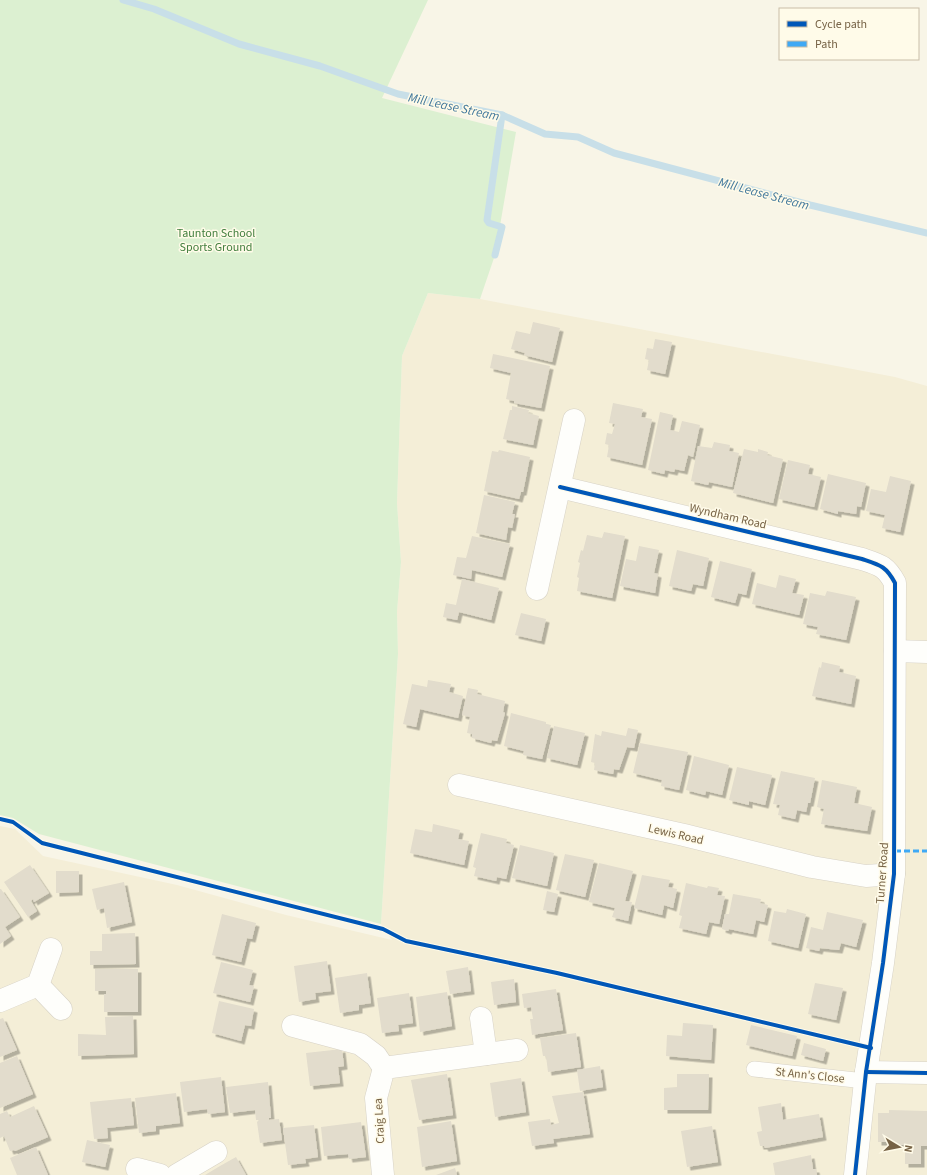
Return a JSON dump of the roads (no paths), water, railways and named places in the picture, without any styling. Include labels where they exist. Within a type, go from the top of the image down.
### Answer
[{"type":"street","points":[[537,589],[574,420]]},
{"type":"street","name":"Wyndham Road","points":[[560,487],[825,549],[876,564],[889,571]]},
{"type":"street","name":"Turner Road","points":[[855,1175],[866,1076],[883,963],[894,874],[895,583],[889,571]]},
{"type":"street","points":[[895,651],[927,652]]},
{"type":"street","name":"Lewis Road","points":[[459,785],[684,835],[812,867],[866,876],[894,874]]},
{"type":"street","points":[[0,1001],[38,985],[51,949]]},
{"type":"street","points":[[38,985],[61,1009]]},
{"type":"street","points":[[481,1018],[486,1054]]},
{"type":"street","points":[[293,1026],[360,1044],[376,1056],[384,1068],[516,1050]]},
{"type":"street","name":"Craig Lea","points":[[383,1175],[376,1098],[384,1068]]},
{"type":"street","points":[[866,1076],[927,1073]]},
{"type":"street","points":[[177,1175],[216,1152]]},
{"type":"street","points":[[137,1169],[160,1175]]},
{"type":"lane","name":"St Ann's Close","points":[[754,1069],[866,1076]]},
{"type":"waterway","name":"Mill Lease Stream","points":[[123,0],[154,9],[239,44],[320,66],[398,94],[502,115],[545,134],[578,137],[614,153],[810,205],[927,233]]},
{"type":"waterway","points":[[495,255],[502,227],[489,223],[487,220],[502,115]]},
{"type":"park label","name":"Taunton School Sports Ground","points":[[216,240]]}]
